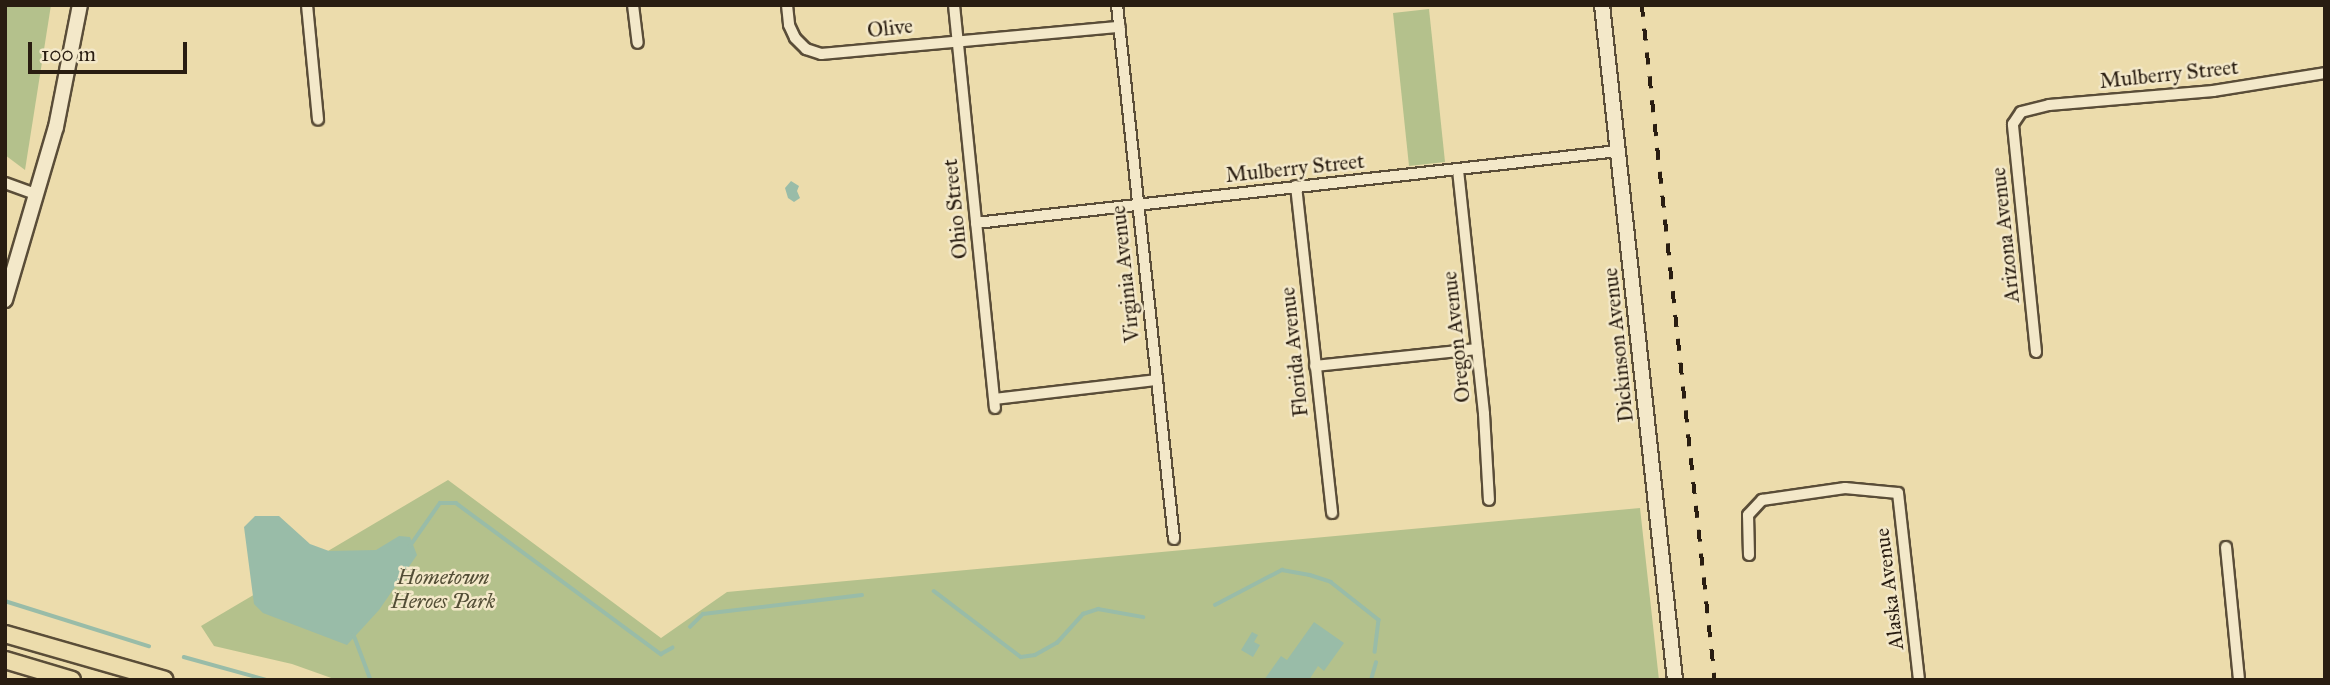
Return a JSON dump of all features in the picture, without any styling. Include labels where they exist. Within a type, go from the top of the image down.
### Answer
[{"type":"main road","points":[[5,624],[45,645]]},
{"type":"main road","points":[[5,634],[164,680]]},
{"type":"main road","points":[[5,660],[72,680]]},
{"type":"street","points":[[5,300],[59,114],[80,5]]},
{"type":"street","points":[[307,5],[318,119]]},
{"type":"street","points":[[633,5],[638,43]]},
{"type":"street","name":"Olive","points":[[787,5],[789,25],[794,38],[814,52],[832,54],[957,40],[1120,27]]},
{"type":"street","name":"Ohio Street","points":[[954,5],[995,404],[1157,380]]},
{"type":"street","name":"Virginia Avenue","points":[[1118,5],[1174,539]]},
{"type":"street","name":"Dickinson Avenue","points":[[1602,5],[1675,680]]},
{"type":"street","name":"Mulberry Street","points":[[2019,115],[2021,112],[2049,105],[2213,91],[2325,73]]},
{"type":"street","name":"Arizona Avenue","points":[[2019,115],[2013,124],[2036,352]]},
{"type":"street","name":"Mulberry Street","points":[[976,223],[1618,151]]},
{"type":"street","name":"Oregon Avenue","points":[[1458,170],[1489,500]]},
{"type":"street","points":[[5,183],[36,194]]},
{"type":"street","name":"Florida Avenue","points":[[1296,186],[1332,513]]},
{"type":"street","points":[[1315,366],[1476,349]]},
{"type":"street","name":"Alaska Avenue","points":[[1749,555],[1748,515],[1762,500],[1845,488],[1898,493],[1919,680]]},
{"type":"street","points":[[2226,547],[2239,680]]},
{"type":"green space","points":[[5,5],[51,5],[25,170],[5,155]]},
{"type":"green space","points":[[1429,9],[1445,162],[1409,166],[1393,13]]},
{"type":"green space","name":"Hometown Heroes Park","points":[[448,480],[661,638],[727,592],[1640,508],[1659,680],[337,680],[292,664],[214,646],[201,626]]},
{"type":"shaded area","points":[[791,181],[799,186],[797,191],[800,198],[794,202],[788,198],[785,188]]},
{"type":"shaded area","points":[[255,516],[279,516],[310,544],[329,551],[376,550],[399,536],[410,537],[417,555],[379,610],[347,645],[263,613],[254,604],[244,527]]},
{"type":"shaded area","points":[[1314,622],[1344,643],[1324,671],[1318,666],[1309,680],[1264,680],[1281,656],[1287,660]]},
{"type":"shaded area","points":[[1252,632],[1258,635],[1254,642],[1260,645],[1253,657],[1241,650]]},
{"type":"waterway","points":[[410,546],[440,503],[456,503],[661,654],[672,648]]},
{"type":"waterway","points":[[1215,605],[1282,570],[1310,575],[1331,582],[1379,620],[1375,652]]},
{"type":"waterway","points":[[934,591],[1021,657],[1035,655],[1057,643],[1083,614],[1098,609],[1143,617]]},
{"type":"waterway","points":[[690,627],[703,614],[862,595]]},
{"type":"waterway","points":[[5,601],[149,646]]},
{"type":"waterway","points":[[354,635],[371,680]]},
{"type":"waterway","points":[[184,657],[267,680]]},
{"type":"waterway","points":[[1371,680],[1376,663]]},
{"type":"railway","points":[[1642,5],[1715,680]]}]
